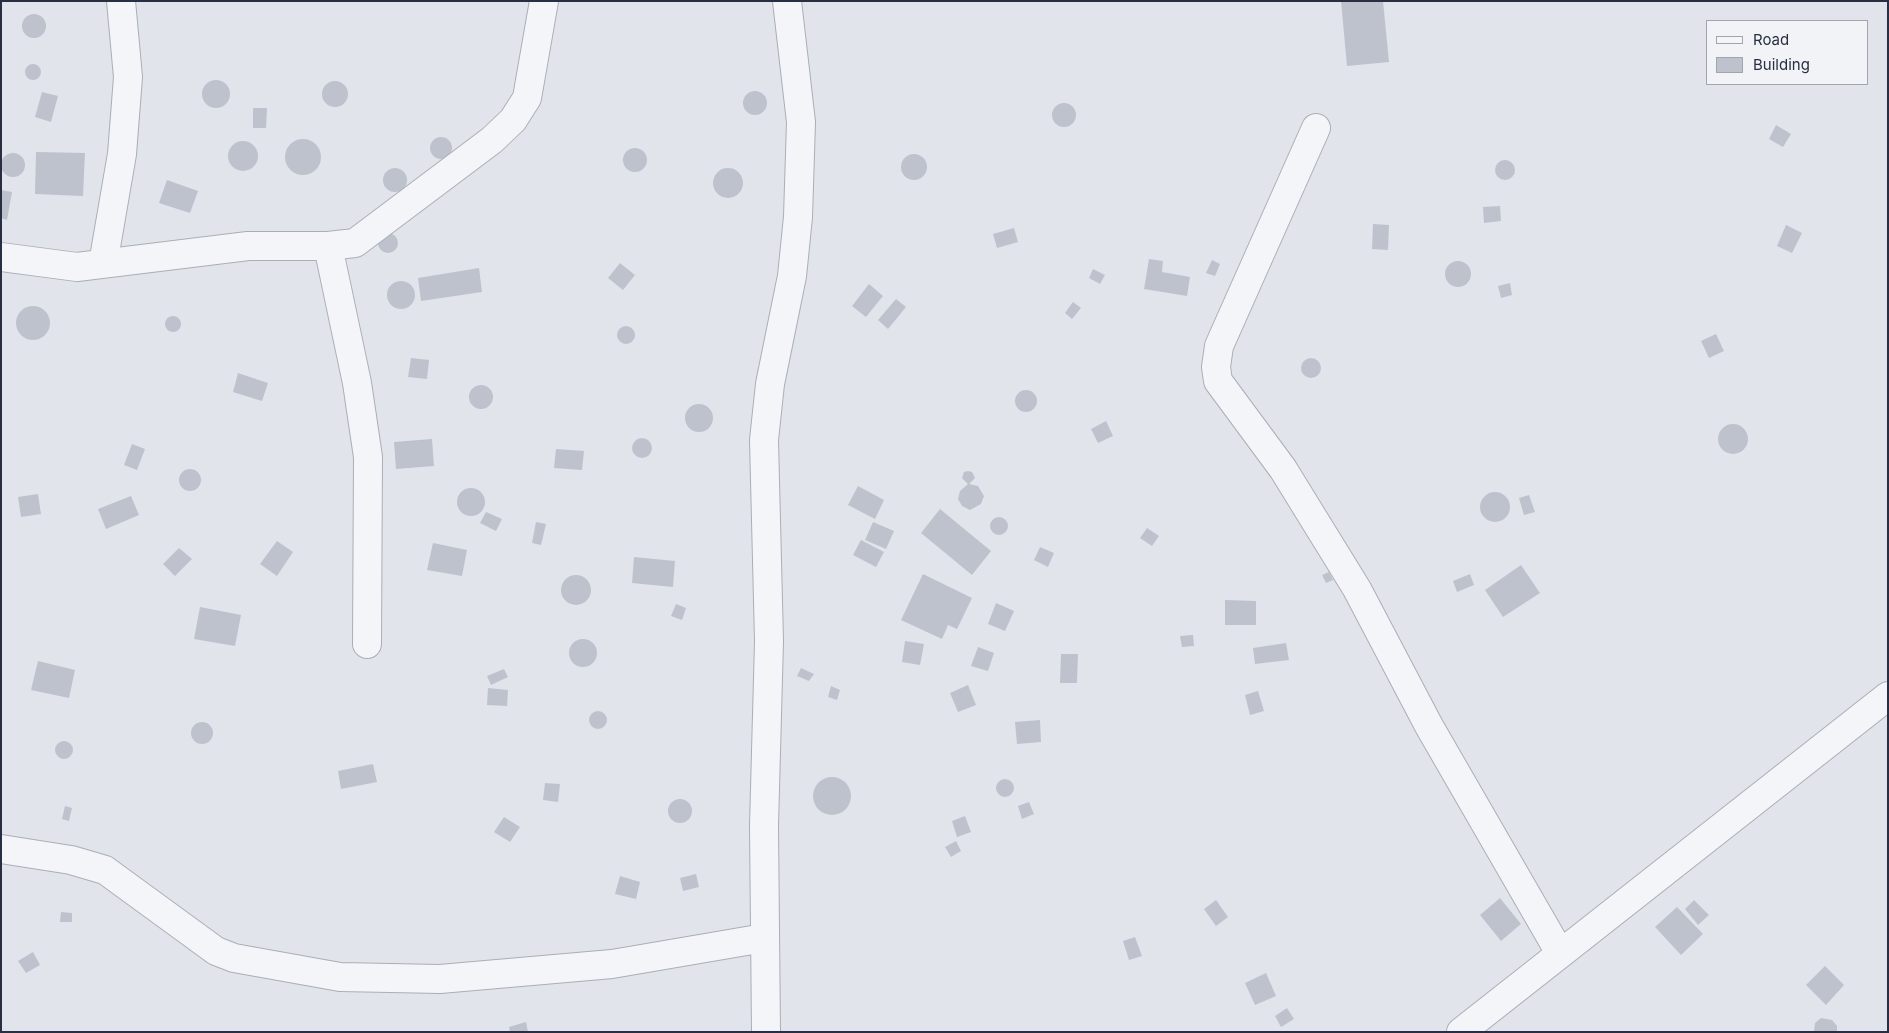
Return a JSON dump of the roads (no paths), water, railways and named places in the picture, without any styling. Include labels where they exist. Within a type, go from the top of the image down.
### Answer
[{"type":"street","points":[[103,264],[122,154],[128,77],[121,1]]},
{"type":"street","points":[[1,257],[77,267],[248,246],[328,246],[355,242],[492,140],[513,120],[527,98],[544,1]]},
{"type":"street","points":[[766,1032],[764,826],[769,641],[764,440],[770,384],[792,276],[798,217],[801,122],[787,1]]},
{"type":"street","points":[[1316,128],[1220,346],[1216,367],[1218,381],[1284,469],[1357,589],[1429,726],[1560,953]]},
{"type":"street","points":[[328,246],[358,383],[368,457],[367,644]]},
{"type":"street","points":[[1461,1032],[1888,696]]},
{"type":"street","points":[[1,849],[71,860],[105,870],[216,951],[234,958],[340,976],[440,979],[612,964],[764,938]]}]
